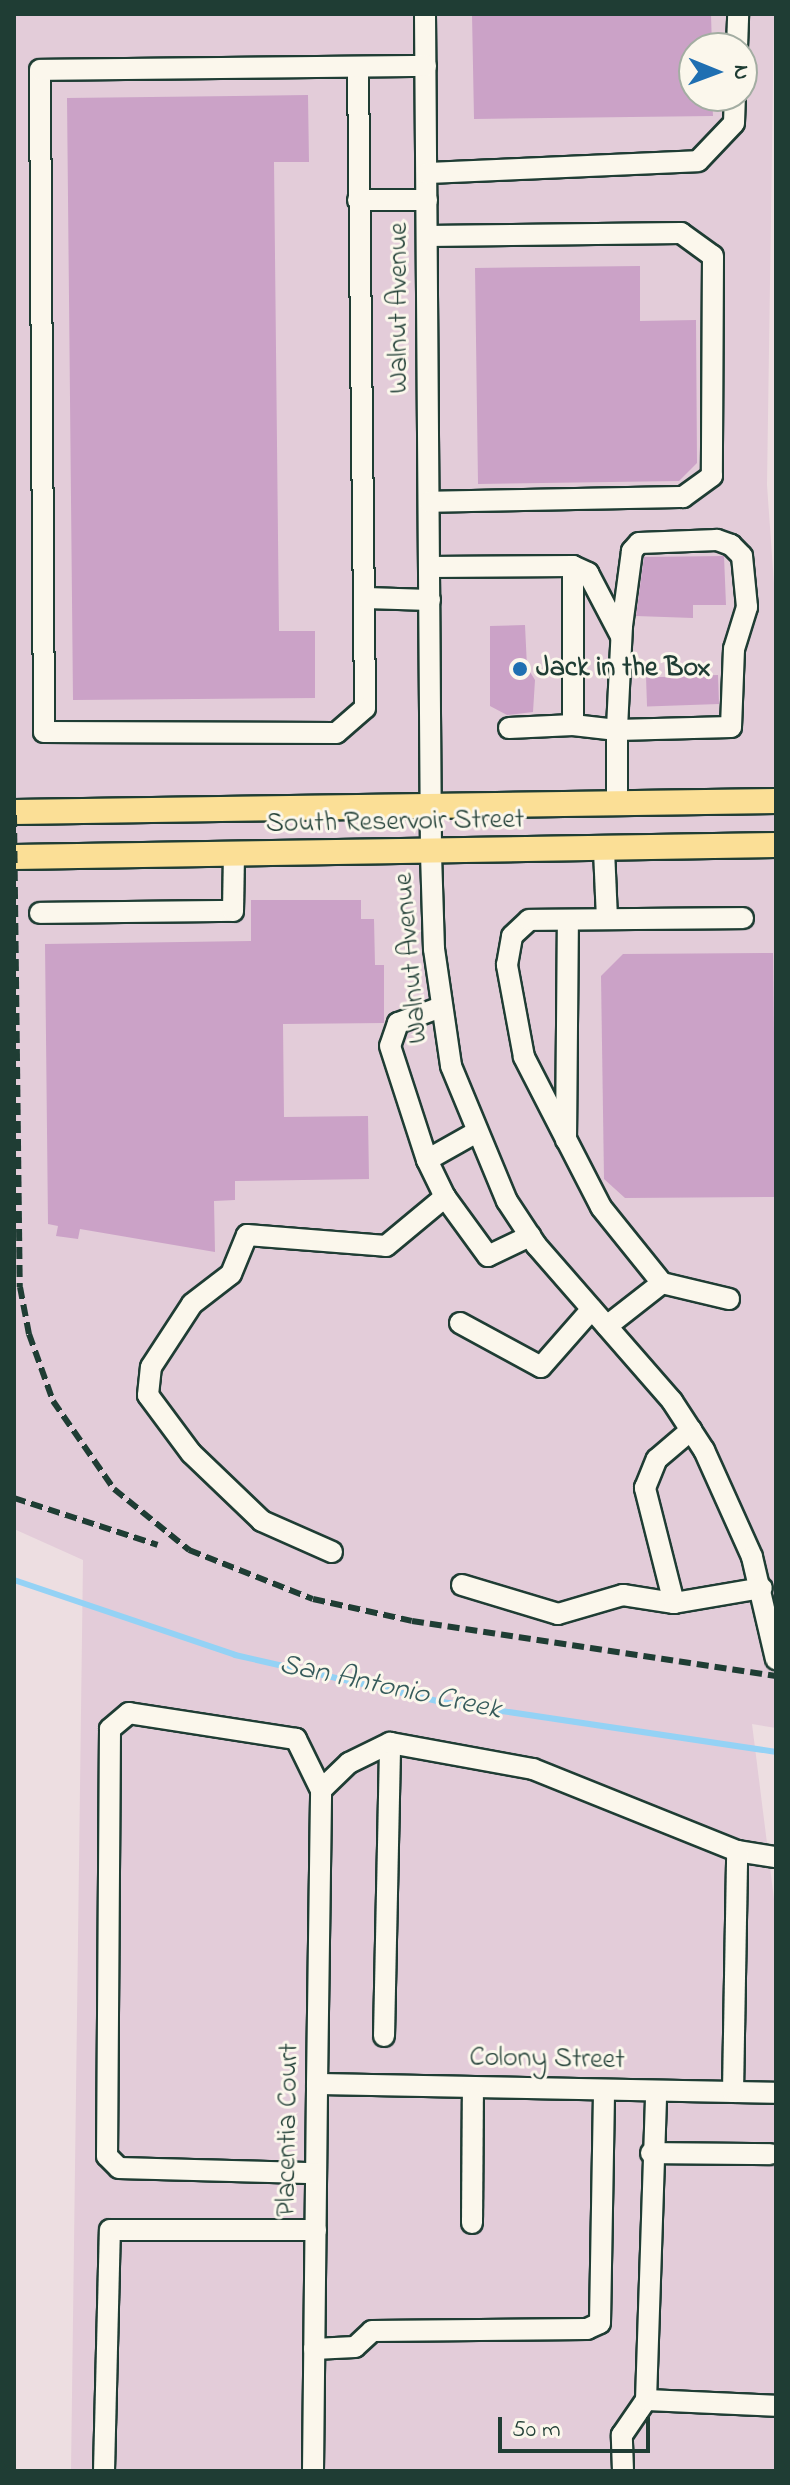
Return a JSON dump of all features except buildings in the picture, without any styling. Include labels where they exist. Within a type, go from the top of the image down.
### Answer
[{"type":"main road","name":"South Reservoir Street","points":[[14,812],[776,801]]},
{"type":"main road","name":"South Reservoir Street","points":[[14,857],[431,854],[776,845]]},
{"type":"street","name":"Walnut Avenue","points":[[425,14],[431,854],[441,1007],[451,1066],[475,1133],[530,1236],[691,1430],[732,1502],[762,1588],[776,1659]]},
{"type":"street","points":[[358,68],[365,708],[336,733],[44,732],[40,70],[426,66]]},
{"type":"street","points":[[427,173],[698,161],[734,123],[734,112]]},
{"type":"street","points":[[358,200],[427,200]]},
{"type":"street","points":[[427,236],[681,233],[713,256],[712,476],[683,497],[429,502]]},
{"type":"street","points":[[509,728],[573,725],[617,730],[731,727],[734,649],[747,607],[742,556],[717,540],[639,543],[626,569],[617,730],[617,802]]},
{"type":"street","points":[[429,567],[573,566],[588,573],[621,636]]},
{"type":"street","points":[[573,566],[573,725]]},
{"type":"street","points":[[366,598],[430,600]]},
{"type":"street","points":[[604,850],[607,919]]},
{"type":"street","points":[[40,913],[233,911],[234,856]]},
{"type":"street","points":[[729,1299],[662,1283],[601,1207],[566,1146],[524,1057],[507,965],[512,936],[529,920],[743,918]]},
{"type":"street","points":[[566,1146],[568,920]]},
{"type":"street","points":[[441,1007],[398,1023],[390,1046],[427,1160],[445,1197],[488,1256],[530,1236]]},
{"type":"street","points":[[427,1160],[475,1133]]},
{"type":"street","points":[[332,1552],[262,1521],[191,1453],[148,1395],[151,1367],[192,1304],[231,1274],[247,1235],[386,1246],[445,1197]]},
{"type":"street","points":[[607,1326],[662,1283]]},
{"type":"street","points":[[460,1323],[541,1367],[592,1309]]},
{"type":"street","points":[[674,1603],[645,1488],[657,1459],[691,1430]]},
{"type":"street","points":[[462,1585],[558,1614],[623,1595],[674,1603],[762,1588]]},
{"type":"street","points":[[316,2173],[119,2168],[107,2156],[110,1729],[129,1713],[296,1739],[321,1790],[349,1763],[390,1743],[533,1769],[737,1851],[776,1857]]},
{"type":"street","points":[[384,2036],[390,1743]]},
{"type":"street","name":"Placentia Court","points":[[313,2471],[321,1790]]},
{"type":"street","points":[[733,2092],[737,1851]]},
{"type":"street","name":"Colony Street","points":[[317,2084],[776,2093]]},
{"type":"street","points":[[472,2223],[473,2087]]},
{"type":"street","points":[[314,2349],[355,2347],[372,2331],[587,2329],[600,2323],[604,2090]]},
{"type":"street","points":[[623,2471],[622,2435],[646,2400],[651,2153],[656,2091]]},
{"type":"street","points":[[651,2153],[770,2154]]},
{"type":"street","points":[[104,2471],[110,2230],[316,2230]]},
{"type":"street","points":[[646,2400],[776,2406]]},
{"type":"shaded area","points":[[14,14],[774,14],[767,485],[776,612],[776,1728],[752,1724],[776,1915],[776,2471],[71,2471],[83,1560],[14,1529]]},
{"type":"waterway","name":"San Antonio Creek","points":[[14,1580],[235,1655],[442,1702],[776,1752]]},
{"type":"railway","points":[[14,815],[20,1287],[29,1334],[53,1401],[114,1489],[189,1550],[313,1599],[412,1621],[776,1676]]},
{"type":"railway","points":[[14,1498],[158,1545]]},
{"type":"place","name":"Jack in the Box","points":[[520,669]]}]
